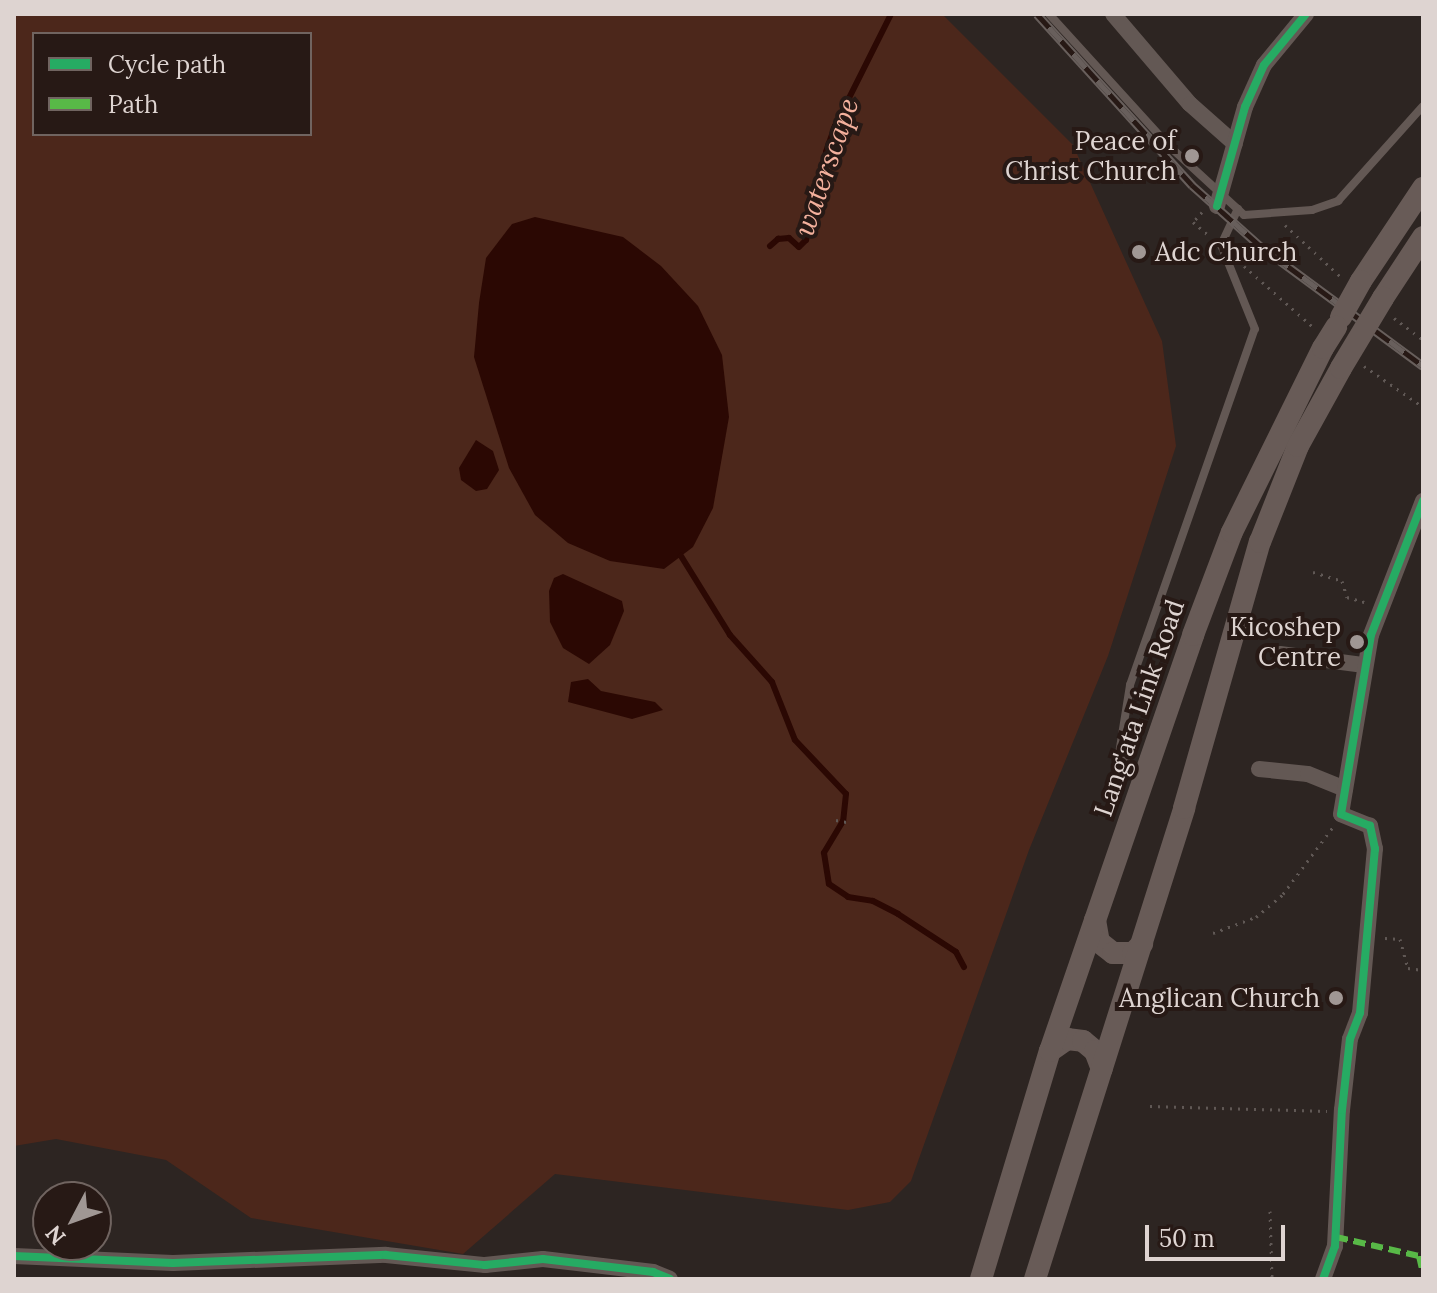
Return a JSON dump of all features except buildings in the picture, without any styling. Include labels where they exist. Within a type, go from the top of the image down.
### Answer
[{"type":"main road","name":"Lang'ata Link Road","points":[[981,1279],[1050,1051],[1232,532],[1321,340],[1341,317],[1352,280],[1423,188]]},
{"type":"main road","points":[[1035,1279],[1142,944],[1260,542],[1298,446],[1346,362],[1386,306],[1423,237]]},
{"type":"main road","points":[[1095,920],[1099,942],[1113,953],[1133,953],[1142,944]]},
{"type":"main road","points":[[1050,1051],[1067,1039],[1083,1041],[1095,1051],[1102,1069]]},
{"type":"street","points":[[1113,14],[1190,104],[1235,144]]},
{"type":"street","points":[[1219,199],[1264,65],[1306,14]]},
{"type":"street","points":[[1323,1279],[1335,1246],[1342,1110],[1369,937],[1374,836],[1370,826],[1341,814],[1364,665],[1423,501]]},
{"type":"street","points":[[1280,654],[1364,665]]},
{"type":"street","points":[[1259,769],[1308,774],[1345,789]]},
{"type":"street","points":[[14,1256],[173,1263],[386,1255],[485,1265],[543,1259],[653,1272],[670,1279]]},
{"type":"lane","points":[[1049,14],[1219,199],[1244,215],[1267,215],[1338,201],[1423,106]]},
{"type":"lane","points":[[1145,776],[1119,754],[1130,685],[1255,329],[1221,245],[1238,209]]},
{"type":"path","points":[[1219,199],[1192,219],[1321,340]]},
{"type":"path","points":[[1267,215],[1291,228],[1352,280]]},
{"type":"path","points":[[1386,306],[1423,340]]},
{"type":"path","points":[[1346,362],[1423,407]]},
{"type":"path","points":[[1313,572],[1342,581],[1349,599],[1383,606]]},
{"type":"path","points":[[1213,933],[1256,917],[1283,894],[1341,814]]},
{"type":"path","points":[[836,820],[852,823]]},
{"type":"path","points":[[1369,937],[1400,939],[1405,965],[1423,970]]},
{"type":"path","points":[[1150,1106],[1342,1110]]},
{"type":"path","points":[[1270,1211],[1272,1279]]},
{"type":"shaded area","points":[[14,14],[942,14],[1073,145],[1162,341],[1176,446],[1108,656],[1029,850],[911,1181],[890,1202],[848,1210],[555,1174],[463,1254],[251,1218],[166,1160],[56,1139],[14,1146]]},
{"type":"shaded area","points":[[535,217],[623,237],[661,266],[698,306],[722,355],[729,417],[713,508],[693,547],[664,569],[610,561],[568,543],[535,515],[509,468],[474,357],[479,303],[486,258],[512,224]]},
{"type":"shaded area","points":[[476,440],[493,451],[499,470],[487,489],[476,491],[461,480],[459,468]]},
{"type":"shaded area","points":[[563,574],[622,601],[624,611],[610,645],[589,664],[563,648],[550,622],[549,591],[554,578]]},
{"type":"shaded area","points":[[588,679],[601,691],[655,702],[663,710],[632,719],[568,702],[571,682]]},
{"type":"shaded area","points":[[14,1277],[422,1279],[14,1279]]},
{"type":"waterway","name":"waterscape","points":[[770,246],[778,239],[789,238],[799,247],[806,240],[810,215],[823,192],[826,152],[835,126],[891,14]]},
{"type":"waterway","points":[[681,556],[730,635],[772,682],[795,740],[846,794],[843,821],[824,853],[829,884],[848,897],[873,901],[898,914],[956,952],[964,967]]},
{"type":"railway","points":[[1037,14],[1192,185],[1259,245],[1423,366]]},
{"type":"marked path","points":[[1336,1237],[1419,1256],[1423,1273]]},
{"type":"cycle path","points":[[1217,206],[1245,107],[1264,65],[1306,14]]},
{"type":"cycle path","points":[[1323,1279],[1335,1246],[1342,1110],[1350,1039],[1360,1013],[1375,849],[1370,826],[1341,814],[1371,635],[1423,501]]},
{"type":"cycle path","points":[[14,1256],[173,1263],[386,1255],[485,1265],[543,1259],[653,1272],[670,1279]]},
{"type":"place","name":"Peace of Christ Church","points":[[1192,156]]},
{"type":"place","name":"Adc Church","points":[[1139,252]]},
{"type":"place","name":"Kicoshep Centre","points":[[1357,642]]},
{"type":"place","name":"Anglican Church","points":[[1336,998]]}]
